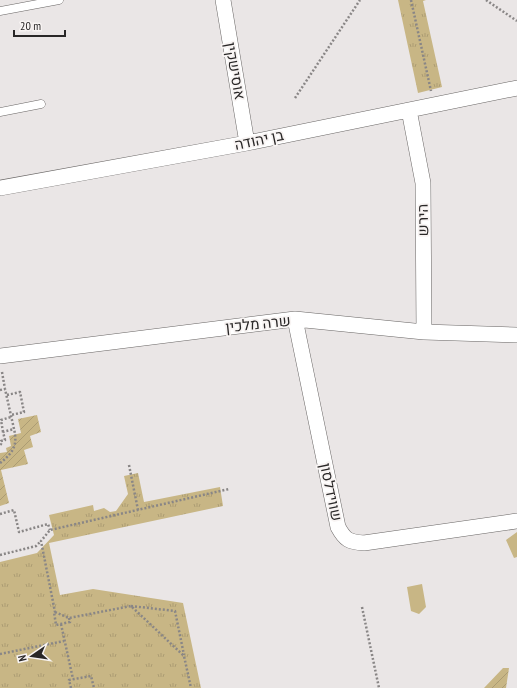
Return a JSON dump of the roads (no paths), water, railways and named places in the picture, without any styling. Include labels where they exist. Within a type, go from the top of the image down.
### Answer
[{"type":"street","name":"אוסישקין","points":[[222,0],[247,143]]},
{"type":"street","name":"בן יהודה","points":[[0,188],[247,143],[517,88]]},
{"type":"street","name":"הירש","points":[[409,110],[422,184],[424,332]]},
{"type":"street","name":"שרה מלכין","points":[[1,363],[295,320],[424,332],[517,335]]},
{"type":"street","name":"שווידלסון","points":[[295,320],[338,527],[343,536],[351,542],[364,543],[517,521]]},
{"type":"lane","points":[[0,11],[59,0]]},
{"type":"lane","points":[[0,112],[40,104]]}]
